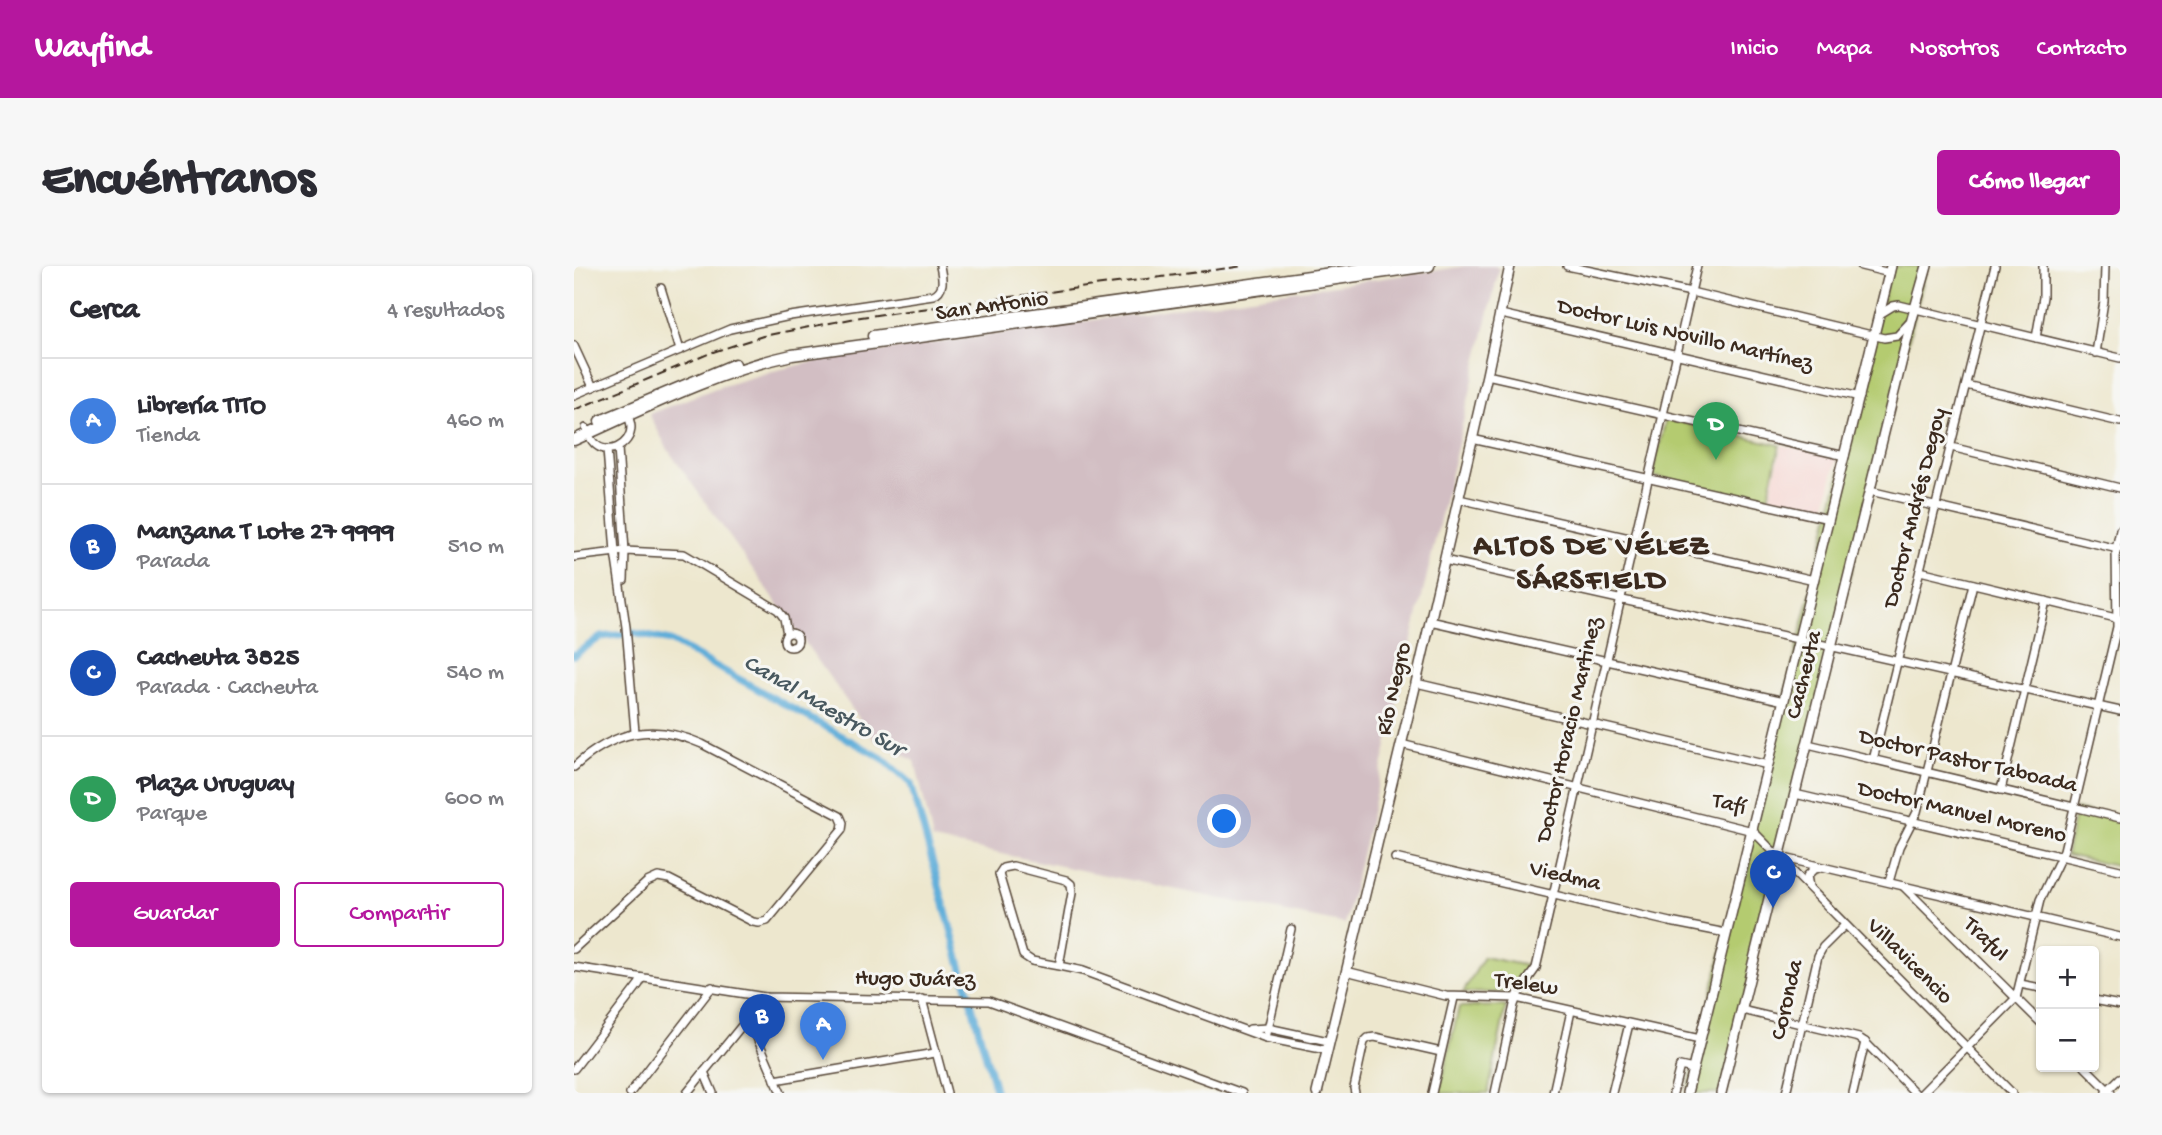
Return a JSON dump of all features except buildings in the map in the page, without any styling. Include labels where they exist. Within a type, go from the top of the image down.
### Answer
[{"type":"main road","name":"San Antonio","points":[[574,440],[587,431],[742,361],[798,347],[1382,266]]},
{"type":"main road","name":"San Antonio","points":[[626,413],[750,366],[792,355],[1429,266]]},
{"type":"main road","name":"San Antonio","points":[[574,433],[587,431]]},
{"type":"street","points":[[574,395],[718,334],[744,326],[790,316],[933,295],[942,286],[940,266]]},
{"type":"street","name":"Río Negro","points":[[1317,1093],[1416,683],[1512,266]]},
{"type":"street","points":[[1567,266],[1691,292],[1884,338],[1897,336],[1913,314]]},
{"type":"street","name":"Doctor Horacio Martinez","points":[[1516,998],[1536,968],[1697,266]]},
{"type":"street","points":[[1861,266],[1891,269]]},
{"type":"street","name":"Cacheuta","points":[[1721,1093],[1927,266]]},
{"type":"street","name":"Doctor Andrés Degoy","points":[[1873,760],[1996,266]]},
{"type":"street","points":[[2036,338],[2043,297],[2043,266]]},
{"type":"street","points":[[2096,353],[2104,302],[2105,266]]},
{"type":"street","name":"Cacheuta","points":[[1687,1093],[1891,269]]},
{"type":"street","points":[[661,288],[680,350]]},
{"type":"street","points":[[1880,314],[1896,306],[1913,314],[1981,325],[2120,358]]},
{"type":"street","name":"Doctor Luis Novillo Martínez","points":[[1501,314],[1860,397]]},
{"type":"street","points":[[574,346],[593,387]]},
{"type":"street","points":[[1488,375],[1845,456]]},
{"type":"street","points":[[1966,385],[2120,422]]},
{"type":"street","points":[[587,431],[595,444],[607,449],[618,448],[630,434],[631,425],[626,413]]},
{"type":"street","points":[[1472,439],[1829,519]]},
{"type":"street","points":[[1951,447],[2120,488]]},
{"type":"street","points":[[618,448],[625,551],[623,599]]},
{"type":"street","points":[[607,449],[615,552],[623,599],[635,732]]},
{"type":"street","points":[[609,488],[620,487]]},
{"type":"street","points":[[1870,491],[2118,549]]},
{"type":"street","points":[[1459,499],[1814,580]]},
{"type":"street","points":[[1922,1093],[2016,998],[2044,888],[2061,857],[2119,619],[2120,530]]},
{"type":"street","points":[[574,557],[625,551],[675,553],[694,559],[778,610],[784,618],[787,634]]},
{"type":"street","points":[[1444,560],[2120,711]]},
{"type":"street","points":[[1920,571],[2119,619]]},
{"type":"street","points":[[1889,882],[1899,847],[1917,813],[1973,584]]},
{"type":"street","points":[[2001,790],[2046,601]]},
{"type":"street","points":[[1430,621],[1784,701]]},
{"type":"street","points":[[1416,683],[1768,765]]},
{"type":"street","points":[[574,767],[596,748],[635,732],[665,734],[695,741],[840,816],[844,822],[842,830],[767,921],[753,922],[668,879],[658,877],[647,882],[575,948]]},
{"type":"street","name":"Tafí","points":[[1401,744],[1753,831],[1779,857]]},
{"type":"street","name":"Doctor Pastor Taboada","points":[[1808,744],[2120,818]]},
{"type":"street","name":"Doctor Manuel Moreno","points":[[1795,794],[2120,870]]},
{"type":"street","points":[[1779,857],[2120,937]]},
{"type":"street","name":"Villavicencio","points":[[1779,857],[2012,1093]]},
{"type":"street","name":"Viedma","points":[[1395,858],[1726,933]]},
{"type":"street","points":[[1059,966],[1072,893],[1071,884],[1066,880],[1013,866],[1003,868],[999,874],[1023,955],[1032,961],[1083,971],[1266,1038],[1327,1046]]},
{"type":"street","points":[[1809,888],[1807,882],[1810,872],[1823,867]]},
{"type":"street","name":"Traful","points":[[1902,885],[2036,1018]]},
{"type":"street","name":"Coronda","points":[[1786,1093],[1820,952],[1845,925]]},
{"type":"street","points":[[1266,1038],[1291,929]]},
{"type":"street","name":"Hugo Juárez","points":[[574,967],[765,997],[982,1000],[1242,1093]]},
{"type":"street","name":"Trelew","points":[[1346,971],[1454,998],[1516,998],[1700,1039]]},
{"type":"street","points":[[574,1069],[642,978]]},
{"type":"street","points":[[2020,984],[2036,987]]},
{"type":"street","points":[[630,1093],[712,988]]},
{"type":"street","points":[[687,1093],[765,997]]},
{"type":"street","points":[[1432,1093],[1454,998]]},
{"type":"street","points":[[1495,1093],[1516,998]]},
{"type":"street","points":[[922,999],[947,1093]]},
{"type":"street","points":[[2099,1001],[2120,1005]]},
{"type":"street","points":[[1742,1010],[1859,1038],[1915,1093]]},
{"type":"street","points":[[1553,1093],[1571,1011]]},
{"type":"street","points":[[748,1017],[781,1093]]},
{"type":"street","points":[[1612,1093],[1629,1024]]},
{"type":"street","points":[[1245,1030],[1268,1028],[1327,1046]]},
{"type":"street","points":[[1355,1093],[1364,1042],[1368,1038],[1375,1037],[1441,1052]]},
{"type":"street","points":[[1853,1093],[1865,1042]]},
{"type":"street","points":[[775,1080],[935,1053]]},
{"type":"street","points":[[1673,1093],[1680,1066],[1693,1069]]},
{"type":"street","points":[[704,1072],[713,1093]]},
{"type":"street","points":[[2090,1072],[2108,1092],[2120,1078]]},
{"type":"shaded area","points":[[1466,266],[1495,266],[1499,269],[1345,924],[933,840],[915,761],[875,741],[668,450],[649,414],[716,388],[831,358]]},
{"type":"shaded area","points":[[1782,445],[1837,457],[1824,513],[1769,501]]},
{"type":"green space","points":[[1891,266],[1927,266],[1721,1093],[1687,1093]]},
{"type":"green space","points":[[1666,419],[1780,445],[1767,502],[1652,476]]},
{"type":"green space","points":[[2076,809],[2120,820],[2120,867],[2066,855]]},
{"type":"green space","points":[[1484,957],[1532,967],[1511,992],[1463,993]]},
{"type":"green space","points":[[1506,1006],[1488,1093],[1439,1093],[1459,1007]]},
{"type":"waterway","name":"Canal Maestro Sur","points":[[574,655],[601,637],[634,633],[670,641],[882,758],[911,784],[996,1093]]},
{"type":"railway","points":[[574,410],[713,352],[763,336],[861,317],[1244,266]]},
{"type":"place","name":"Plaza Uruguay","points":[[1716,460]]},
{"type":"place","name":"Cacheuta 3825","points":[[1773,908]]},
{"type":"place","name":"Manzana T Lote 27 9999","points":[[762,1052]]},
{"type":"place","name":"Librería TITO","points":[[823,1060]]},
{"type":"district","name":"ALTOS DE VÉLEZ SÁRSFIELD","points":[[1592,565]]}]
